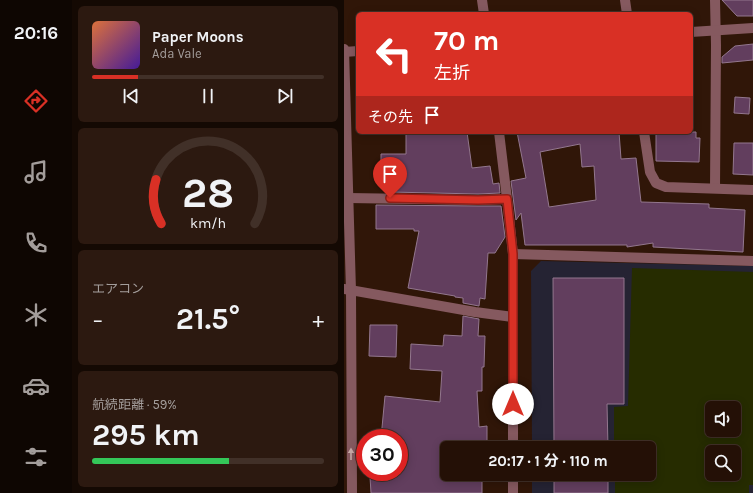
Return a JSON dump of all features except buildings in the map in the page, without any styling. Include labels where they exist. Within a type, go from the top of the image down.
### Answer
[{"type":"street","points":[[482,0],[484,12]]},
{"type":"street","points":[[625,0],[627,12]]},
{"type":"street","points":[[715,0],[715,188]]},
{"type":"street","points":[[693,32],[753,28]]},
{"type":"street","points":[[352,493],[348,432],[348,198],[344,51],[356,52]]},
{"type":"street","points":[[499,134],[513,254],[513,441]]},
{"type":"street","points":[[644,134],[650,172],[656,183],[666,187],[753,190]]},
{"type":"street","points":[[348,198],[507,199]]},
{"type":"street","points":[[513,254],[753,261]]},
{"type":"street","points":[[347,290],[513,317]]},
{"type":"street","points":[[513,481],[514,493]]},
{"type":"shaded area","points":[[541,261],[753,266],[753,493],[532,493],[532,481],[656,481],[656,441],[532,441],[531,271]]},
{"type":"green space","points":[[632,268],[753,272],[753,485],[749,485],[749,493],[615,493],[615,481],[656,481],[656,441],[614,441],[614,407],[628,406]]},
{"type":"route","points":[[390,198],[478,200],[507,199],[513,254],[513,404]]}]
